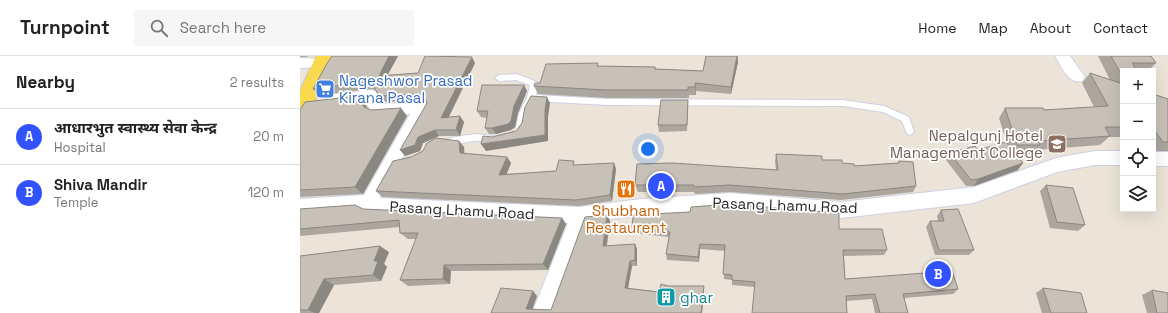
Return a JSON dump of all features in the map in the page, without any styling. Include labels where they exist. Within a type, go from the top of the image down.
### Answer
[{"type":"main road","points":[[302,108],[324,60]]},
{"type":"street","points":[[1062,56],[1077,78]]},
{"type":"street","points":[[300,63],[324,60]]},
{"type":"street","points":[[302,108],[371,96],[378,110],[422,108],[397,162],[369,202]]},
{"type":"street","name":"Pasang Lhamu Road","points":[[300,207],[369,202],[371,206],[579,215],[641,207],[730,201],[849,209],[974,195],[1056,165],[1095,158],[1120,158]]},
{"type":"street","points":[[1156,159],[1168,159]]},
{"type":"street","points":[[543,313],[578,223],[579,215]]},
{"type":"lane","points":[[440,140],[458,141],[476,137],[496,139],[515,134],[520,129],[523,112],[531,98],[534,84],[516,77],[499,78]]},
{"type":"lane","points":[[531,98],[608,102],[843,103],[884,109],[906,119],[910,132]]},
{"type":"building","points":[[332,56],[389,56],[379,76],[418,73],[425,56],[472,57],[441,118],[460,116],[456,130],[435,130],[418,137],[415,145],[400,150],[427,103],[424,96],[417,94],[379,96],[373,85],[365,82],[313,89]]},
{"type":"building","points":[[706,56],[737,56],[731,87],[695,83],[695,87],[688,87],[688,90],[606,90],[534,86],[535,83],[540,83],[546,64],[598,63],[597,66],[655,67],[655,69],[703,71]]},
{"type":"building","points":[[1111,56],[1151,56],[1156,63],[1132,63],[1135,68],[1120,68],[1120,72]]},
{"type":"building","points":[[1090,73],[1120,83],[1120,127],[1105,127],[1110,136],[1038,141],[1040,145],[1017,145],[1005,108],[1043,108],[1044,110],[1108,106]]},
{"type":"building","points":[[482,85],[524,85],[514,106],[511,121],[508,124],[485,128],[488,111],[477,111]]},
{"type":"building","points":[[1156,95],[1168,99],[1168,142],[1163,142],[1156,132]]},
{"type":"building","points":[[358,96],[364,107],[371,110],[401,108],[355,187],[300,190],[300,110],[305,102]]},
{"type":"building","points":[[531,96],[547,97],[545,110],[545,135],[481,144],[483,136],[492,137],[516,131],[522,123],[525,107]]},
{"type":"building","points":[[661,100],[688,100],[687,125],[658,125]]},
{"type":"building","points":[[436,138],[459,141],[460,153],[507,157],[499,175],[556,171],[559,160],[574,161],[573,165],[614,163],[610,195],[576,200],[376,191],[393,161],[411,157],[423,151],[427,143]]},
{"type":"building","points":[[1006,142],[1023,163],[978,179],[971,180],[950,153],[975,146],[978,150]]},
{"type":"building","points":[[776,154],[822,156],[822,160],[842,160],[842,163],[854,164],[854,166],[899,163],[899,161],[913,162],[916,186],[843,194],[730,185],[694,187],[694,185],[635,185],[637,164],[672,163],[778,170]]},
{"type":"building","points":[[1046,185],[1073,188],[1085,225],[1057,222]]},
{"type":"building","points":[[730,204],[839,213],[839,229],[882,229],[887,250],[843,250],[845,279],[952,271],[958,289],[903,294],[908,313],[880,313],[875,294],[846,296],[847,313],[752,313],[755,282],[732,280],[732,275],[723,274],[725,245],[700,244],[698,257],[666,254],[670,232],[632,228],[633,215],[690,212],[691,207]]},
{"type":"building","points":[[355,205],[363,209],[562,218],[543,264],[444,265],[443,279],[400,280],[418,233],[400,233],[399,220],[300,229],[300,209]]},
{"type":"building","points":[[958,209],[974,250],[939,250],[930,221],[944,221],[941,210]]},
{"type":"building","points":[[607,215],[603,246],[635,244],[635,260],[630,261],[625,288],[659,292],[661,284],[668,286],[704,286],[701,313],[491,313],[501,288],[533,291],[526,309],[551,310],[585,217]]},
{"type":"building","points":[[380,246],[374,261],[378,261],[373,275],[324,279],[308,310],[300,310],[300,256]]},
{"type":"building","points":[[1043,288],[1081,293],[1087,313],[1051,313]]},
{"type":"building","points":[[1152,290],[1168,293],[1168,313],[1157,313]]},
{"type":"place","name":"Nageshwor Prasad Kirana Pasal","points":[[325,89]]},
{"type":"place","name":"Nepalgunj Hotel Management College","points":[[1057,144]]},
{"type":"place","name":"आधारभुत स्वास्थ्य सेवा केन्द्र","points":[[661,186]]},
{"type":"place","name":"Shubham Restaurent","points":[[626,189]]},
{"type":"place","name":"Shiva Mandir","points":[[938,274]]},
{"type":"place","name":"ghar","points":[[666,297]]}]
